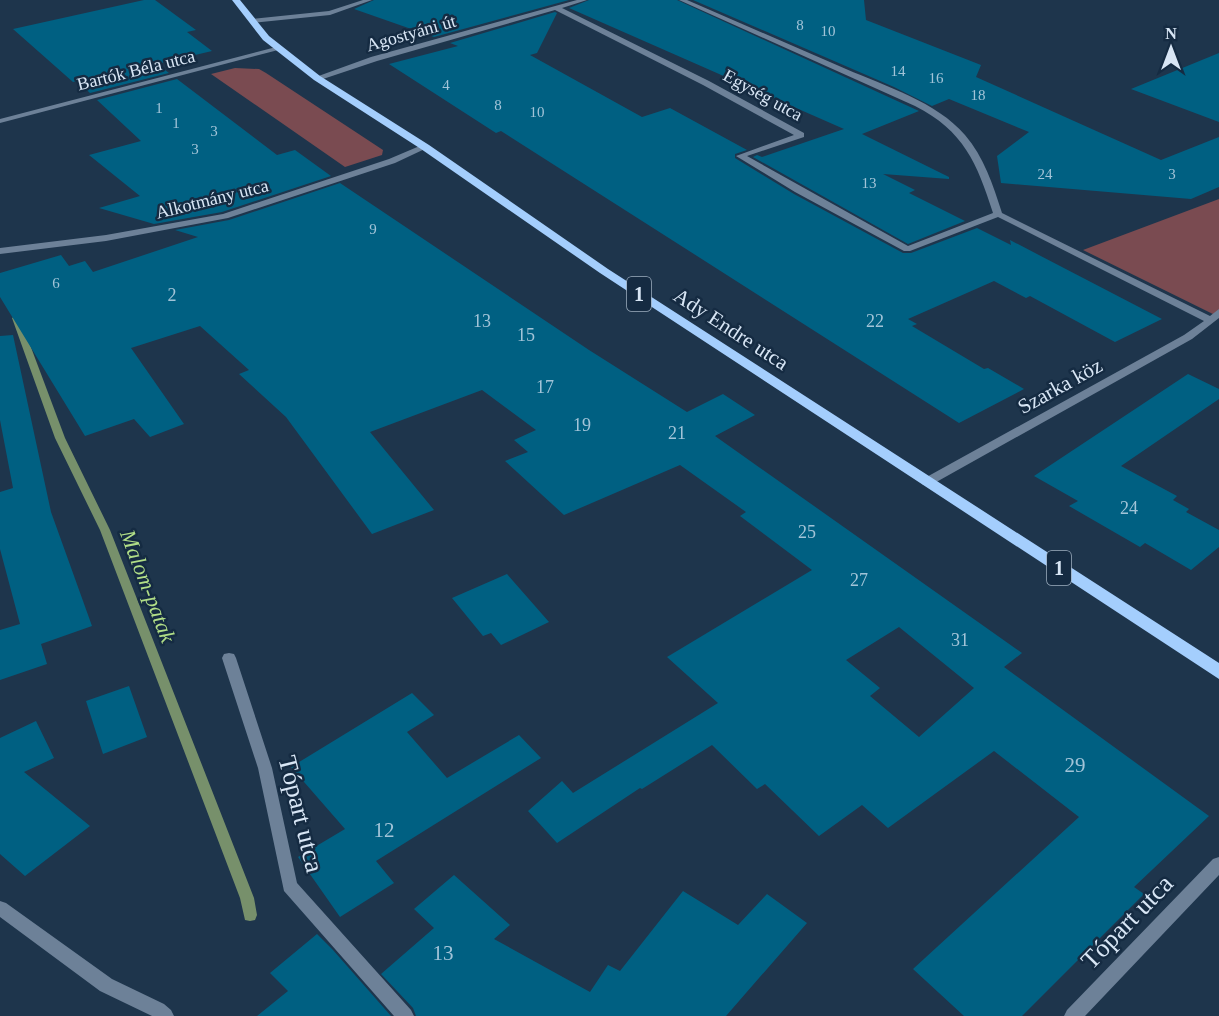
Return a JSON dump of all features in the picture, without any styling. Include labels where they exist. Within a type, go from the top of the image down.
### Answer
[{"type":"main road","name":"Ady Endre utca","points":[[236,0],[266,38],[317,78],[424,147],[604,271],[1219,672]]},
{"type":"street","points":[[252,21],[330,13],[369,0]]},
{"type":"street","name":"Agostyáni út","points":[[317,78],[374,58],[584,0]]},
{"type":"street","points":[[682,0],[926,109],[953,127],[971,148],[998,214],[1215,317]]},
{"type":"street","name":"Egység utca","points":[[556,8],[706,83],[801,135],[741,156],[798,190],[907,249],[998,214]]},
{"type":"street","name":"Bartók Béla utca","points":[[0,122],[280,48]]},
{"type":"street","name":"Alkotmány utca","points":[[0,251],[126,235],[225,216],[381,165],[424,147]]},
{"type":"street","name":"Szarka köz","points":[[927,482],[1188,337],[1215,317]]},
{"type":"street","name":"Tópart utca","points":[[229,658],[265,768],[290,886],[405,1016]]},
{"type":"street","name":"Tópart utca","points":[[1072,1016],[1219,864]]},
{"type":"street","points":[[0,908],[106,985],[158,1010],[165,1016]]},
{"type":"shaded area","points":[[235,68],[259,69],[266,73],[383,150],[382,155],[345,167],[211,74]]},
{"type":"shaded area","points":[[1219,199],[1219,317],[1083,250]]},
{"type":"building","points":[[144,0],[155,0],[196,30],[187,32],[212,51],[157,64],[169,73],[90,93],[77,81],[73,82],[13,29]]},
{"type":"building","points":[[374,0],[569,0],[434,37],[354,9]]},
{"type":"building","points":[[589,0],[677,0],[919,111],[862,134],[949,177],[949,179],[883,174],[915,190],[909,193],[965,221],[908,244],[753,157],[757,155],[762,157],[844,129],[569,8]]},
{"type":"building","points":[[693,0],[864,0],[866,20],[981,65],[976,77],[1161,160],[1219,137],[1219,187],[1191,199],[1001,183],[997,156],[1029,132],[949,99],[932,106],[894,87]]},
{"type":"building","points":[[557,13],[537,53],[530,55],[642,117],[670,108],[747,150],[735,154],[735,158],[794,194],[903,253],[911,253],[977,228],[1011,245],[1010,240],[1162,319],[1115,342],[1030,296],[1026,298],[994,281],[908,319],[917,324],[912,326],[984,369],[988,368],[1024,389],[959,423],[501,131],[496,133],[389,64],[458,46],[450,43]]},
{"type":"building","points":[[1219,53],[1219,122],[1131,89]]},
{"type":"building","points":[[177,79],[277,155],[295,150],[331,176],[222,212],[154,224],[99,208],[140,196],[89,155],[141,141],[97,100]]},
{"type":"building","points":[[340,183],[589,350],[687,412],[723,394],[755,415],[715,436],[1022,653],[1004,667],[1209,816],[1134,887],[1144,894],[1022,1016],[964,1016],[913,969],[1079,817],[994,751],[888,828],[862,805],[819,836],[765,784],[757,789],[712,745],[642,789],[640,788],[557,843],[528,811],[562,781],[573,793],[718,703],[667,657],[812,570],[740,516],[746,512],[680,465],[564,515],[505,461],[528,452],[514,440],[536,430],[482,390],[370,432],[434,510],[372,534],[286,417],[239,374],[249,370],[200,326],[131,348],[184,424],[150,437],[134,419],[85,436],[0,297],[0,273],[61,255],[69,266],[85,261],[93,272],[198,237],[175,230],[229,220]],"holes":[[[899,627],[974,688],[919,737],[870,696],[880,688],[846,660]]]},
{"type":"building","points":[[13,335],[51,512],[92,626],[41,644],[47,664],[0,680],[0,630],[20,624],[0,549],[0,492],[13,488],[0,420],[0,336]]},
{"type":"building","points":[[1188,374],[1219,389],[1219,399],[1121,466],[1177,496],[1173,500],[1189,509],[1186,512],[1219,530],[1219,547],[1191,570],[1145,543],[1140,547],[1069,506],[1078,501],[1034,476]]},
{"type":"building","points":[[507,574],[549,622],[501,645],[491,633],[483,636],[452,598]]},
{"type":"building","points":[[129,686],[147,737],[103,754],[86,701]]},
{"type":"building","points":[[412,693],[434,715],[407,732],[447,778],[519,735],[541,758],[376,861],[394,883],[340,917],[298,857],[345,829],[291,767]]},
{"type":"building","points":[[36,721],[54,758],[24,772],[90,826],[25,876],[0,854],[0,738]]},
{"type":"building","points":[[454,875],[510,925],[494,939],[590,992],[608,965],[620,971],[683,891],[738,925],[767,894],[807,923],[726,1016],[416,1016],[413,1008],[381,974],[434,928],[414,909]]},
{"type":"building","points":[[317,934],[391,1016],[257,1016],[288,991],[270,973]]},
{"type":"waterway","name":"Malom-patak","points":[[16,318],[60,438],[105,530],[247,898],[250,915]]}]
